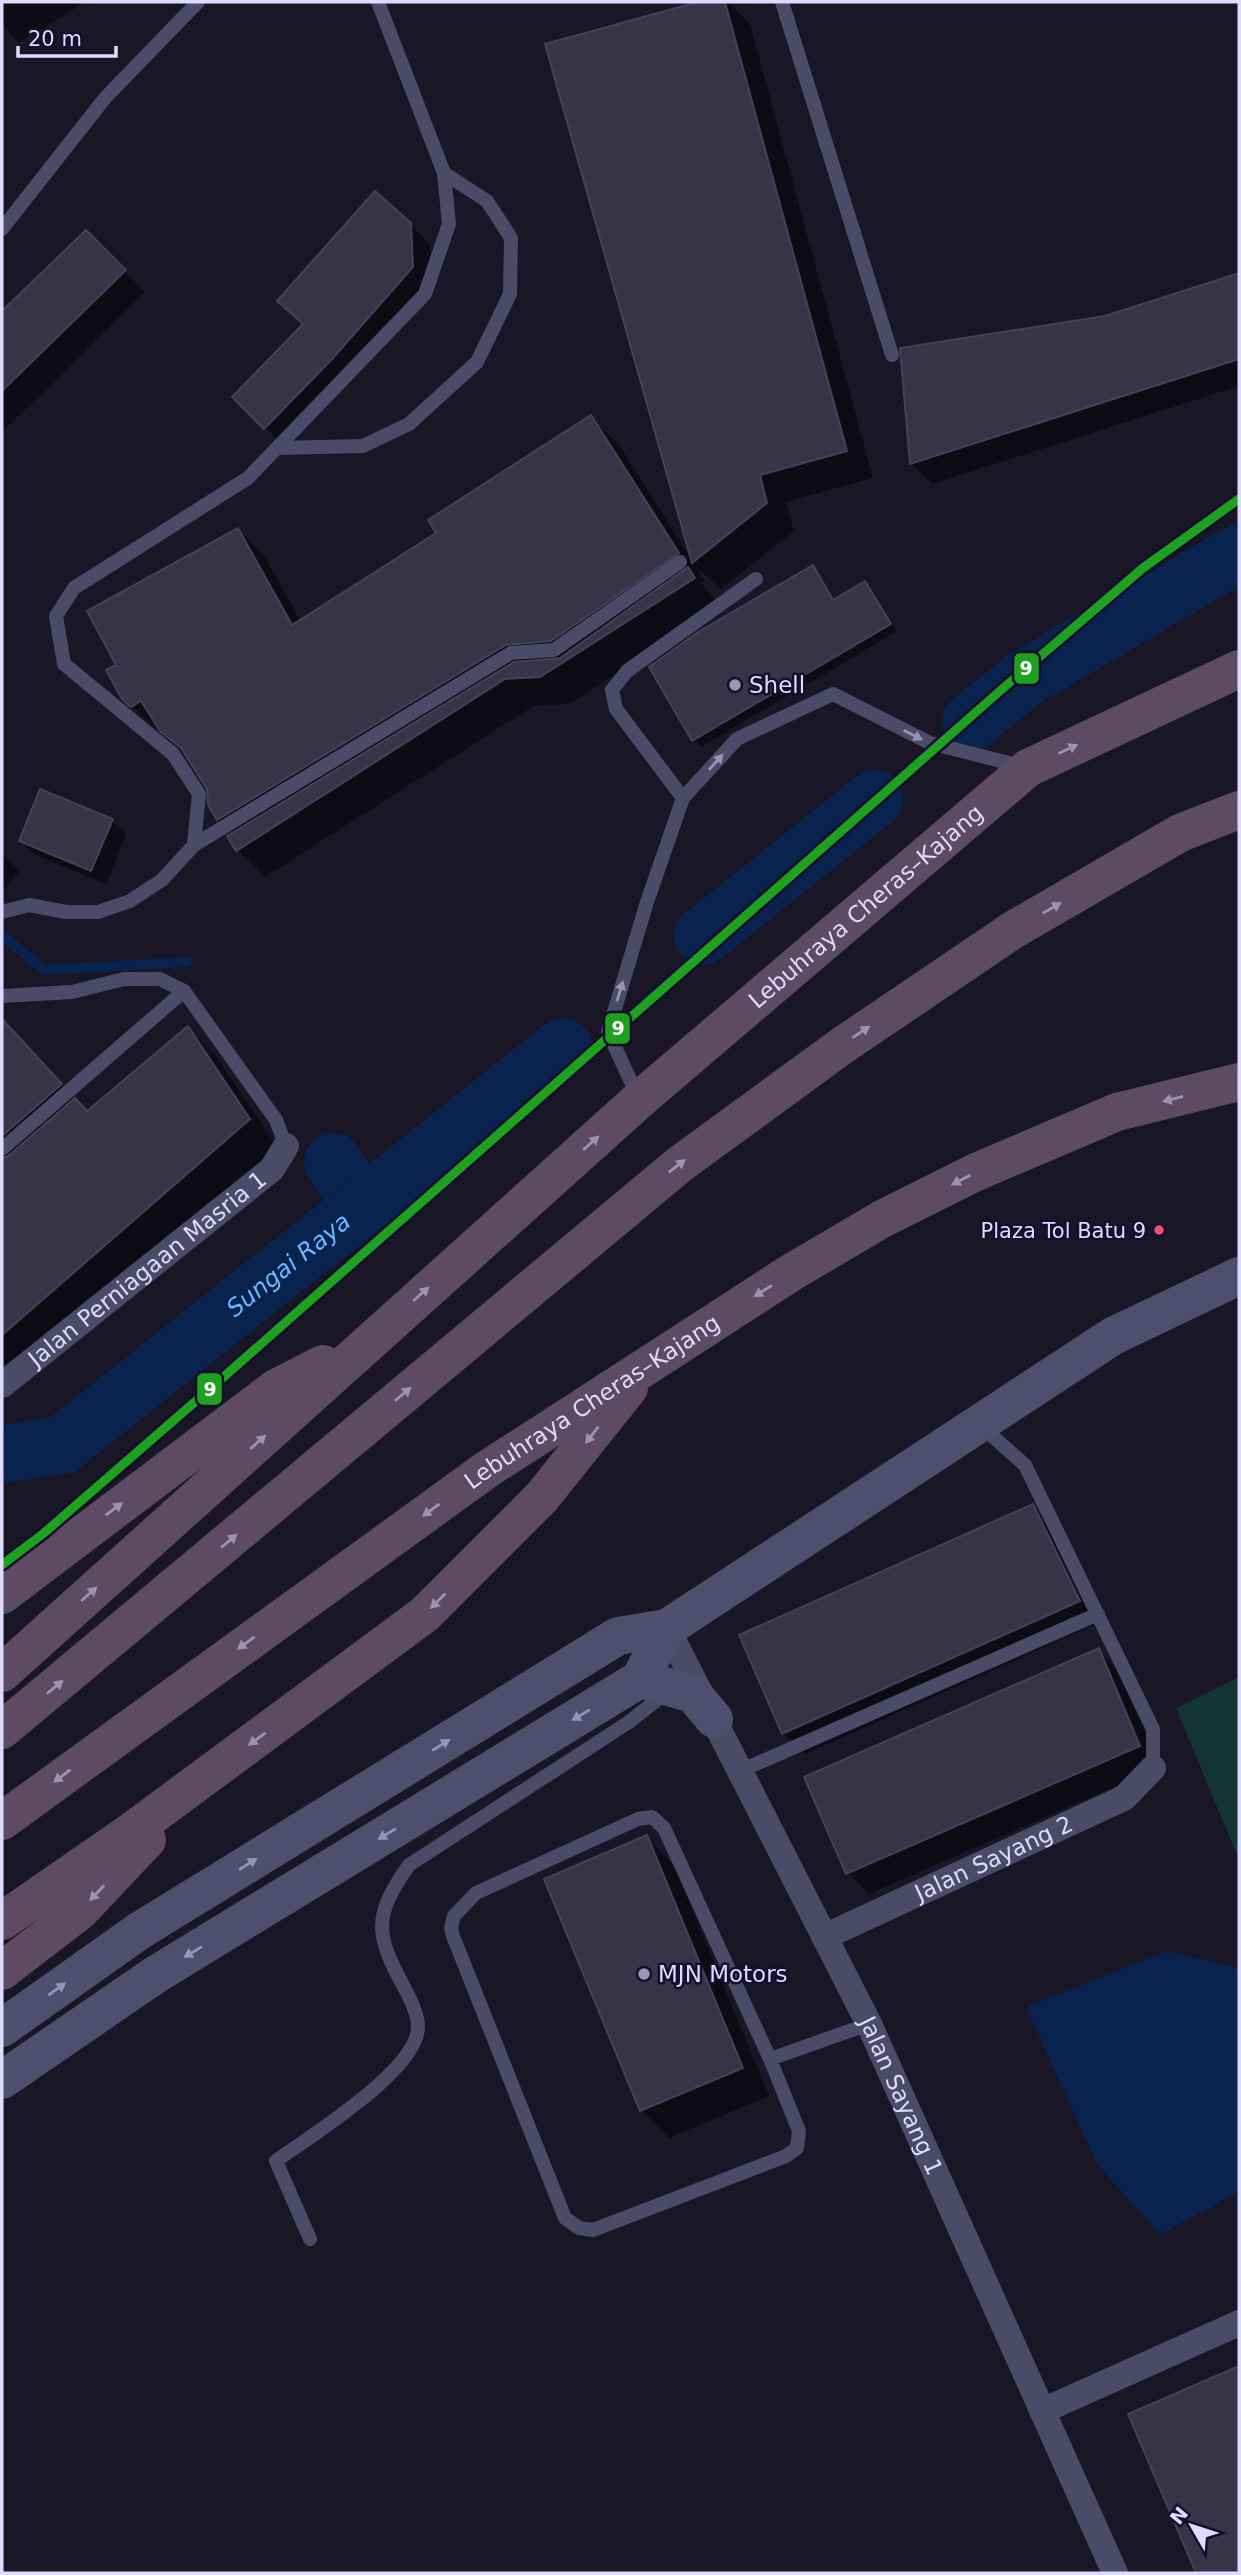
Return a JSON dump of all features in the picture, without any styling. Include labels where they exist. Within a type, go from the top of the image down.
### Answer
[{"type":"highway","name":"Lebuhraya Cheras–Kajang","points":[[370,1340],[639,1100],[1028,768],[1239,669]]},
{"type":"highway","points":[[2,1730],[680,1164],[843,1045],[1013,930],[1180,833],[1239,810]]},
{"type":"highway","name":"Lebuhraya Cheras–Kajang","points":[[2,1821],[475,1478],[803,1265],[882,1219],[976,1172],[1117,1112],[1239,1082]]},
{"type":"highway","points":[[7,1582],[276,1388],[370,1340]]},
{"type":"highway","points":[[2,1673],[370,1340]]},
{"type":"highway","points":[[2,1921],[425,1615],[542,1497],[650,1362]]},
{"type":"highway","points":[[2,1971],[80,1911],[211,1772]]},
{"type":"street","name":"Jalan Perniagaan Masria 1","points":[[2,1385],[272,1169],[286,1146]]},
{"type":"street","points":[[2,2028],[139,1931],[618,1636],[667,1628],[1113,1336],[1239,1276]]},
{"type":"street","points":[[657,1683],[667,1628]]},
{"type":"street","name":"Jalan Sayang 1","points":[[667,1628],[869,2024],[1115,2573]]},
{"type":"street","points":[[2,2080],[155,1975],[657,1683],[693,1694],[714,1719]]},
{"type":"street","name":"Jalan Sayang 2","points":[[824,1937],[1124,1798],[1153,1768]]},
{"type":"street","points":[[1042,2411],[1239,2323]]},
{"type":"lane","points":[[2,229],[105,98],[198,2]]},
{"type":"lane","points":[[194,845],[199,794],[173,754],[65,664],[56,616],[74,588],[248,478],[425,293],[449,224],[444,173],[378,2]]},
{"type":"lane","points":[[782,2],[892,355]]},
{"type":"lane","points":[[277,448],[363,446],[409,424],[477,362],[510,294],[511,238],[487,201],[444,173]]},
{"type":"lane","points":[[2,912],[29,905],[66,912],[98,912],[130,901],[162,880],[194,845],[511,653],[554,650],[680,562]]},
{"type":"lane","points":[[683,798],[616,709],[612,690],[627,671],[757,579]]},
{"type":"lane","points":[[639,1100],[608,1032],[647,902],[683,798],[737,739],[833,694],[930,743],[1028,768]]},
{"type":"lane","points":[[2,996],[72,992],[124,979],[160,979],[184,991],[276,1119],[286,1146]]},
{"type":"lane","points":[[2,1149],[184,991]]},
{"type":"lane","points":[[978,1423],[1025,1465],[1153,1729],[1153,1768]]},
{"type":"lane","points":[[740,1771],[1098,1614]]},
{"type":"lane","points":[[310,2239],[276,2161],[370,2094],[404,2059],[418,2029],[411,1999],[384,1952],[381,1920],[390,1891],[409,1865],[629,1722],[657,1683]]},
{"type":"lane","points":[[652,1817],[664,1828],[770,2059],[799,2131],[797,2148],[786,2156],[593,2230],[579,2228],[565,2218],[453,1936],[451,1927],[454,1916],[476,1893],[638,1819],[652,1817]]},
{"type":"lane","points":[[770,2059],[869,2024]]},
{"type":"green space","points":[[1239,1677],[1239,1860],[1176,1708]]},
{"type":"water","points":[[1167,1951],[1239,1968],[1239,2192],[1160,2234],[1097,2164],[1026,2007]]},
{"type":"building","points":[[698,2],[725,2],[847,451],[760,475],[767,503],[692,563],[545,44]]},
{"type":"building","points":[[375,191],[411,223],[413,267],[333,358],[264,429],[232,397],[303,324],[277,301]]},
{"type":"building","points":[[86,230],[126,270],[2,391],[2,311]]},
{"type":"building","points":[[1239,273],[1239,359],[910,464],[900,348],[1105,316]]},
{"type":"building","points":[[591,415],[679,553],[551,641],[506,645],[217,820],[208,805],[207,789],[181,748],[160,731],[141,701],[131,707],[122,699],[106,670],[116,665],[87,611],[238,528],[292,625],[436,533],[428,520]]},
{"type":"building","points":[[813,565],[833,600],[865,581],[891,624],[692,741],[649,667],[698,632]]},
{"type":"building","points":[[688,567],[695,578],[540,677],[505,679],[236,851],[227,836],[514,662],[560,658]]},
{"type":"building","points":[[40,789],[113,819],[91,871],[19,841]]},
{"type":"building","points":[[2,1019],[62,1084],[2,1136]]},
{"type":"building","points":[[188,1026],[250,1119],[2,1335],[2,1158],[8,1156],[75,1098],[87,1111]]},
{"type":"building","points":[[1033,1504],[1080,1601],[782,1734],[739,1635]]},
{"type":"building","points":[[1099,1648],[1140,1746],[846,1874],[804,1777]]},
{"type":"building","name":"MJN Motors","points":[[647,1835],[743,2068],[640,2111],[544,1879]]},
{"type":"building","points":[[1239,2366],[1239,2573],[1196,2573],[1128,2414]]},
{"type":"waterway","name":"Sungai Raya","points":[[971,722],[1024,679],[1239,553]]},
{"type":"waterway","name":"Sungai Raya","points":[[703,936],[874,799]]},
{"type":"waterway","points":[[2,935],[44,970],[187,962]]},
{"type":"waterway","name":"Sungai Raya","points":[[2,1454],[62,1445],[563,1047]]},
{"type":"waterway","points":[[333,1162],[364,1205]]},
{"type":"metro line","name":"9","points":[[2,1565],[44,1533],[227,1374],[1001,690],[1143,568],[1239,499]]},
{"type":"place","name":"Shell","points":[[735,685]]},
{"type":"place","name":"Plaza Tol Batu 9","points":[[1159,1230]]},
{"type":"place","name":"MJN Motors","points":[[644,1974]]}]
